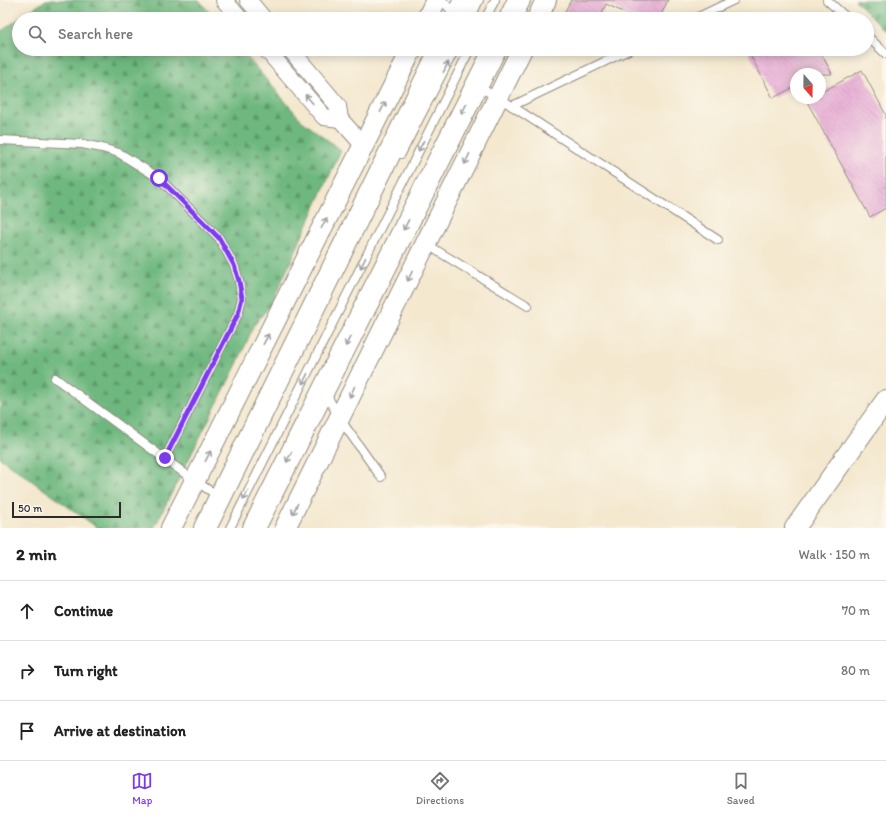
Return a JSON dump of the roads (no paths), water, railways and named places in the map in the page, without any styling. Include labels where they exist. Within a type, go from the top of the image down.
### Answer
[{"type":"main road","points":[[514,12],[520,0]]},
{"type":"main road","points":[[205,528],[438,56]]},
{"type":"main road","points":[[254,528],[491,56]]},
{"type":"street","points":[[224,0],[234,12]]},
{"type":"street","points":[[248,0],[258,12]]},
{"type":"street","points":[[430,12],[436,0]]},
{"type":"street","points":[[540,12],[546,0]]},
{"type":"street","points":[[272,56],[324,117],[340,119]]},
{"type":"street","points":[[296,56],[338,106],[340,119],[363,145]]},
{"type":"street","points":[[171,528],[408,56]]},
{"type":"street","points":[[285,528],[425,244],[505,102],[520,56]]},
{"type":"street","points":[[795,528],[886,400]]},
{"type":"lane","points":[[442,0],[459,12]]},
{"type":"lane","points":[[464,12],[479,0]]},
{"type":"lane","points":[[489,12],[495,0]]},
{"type":"lane","points":[[709,12],[734,0]]},
{"type":"lane","points":[[827,0],[840,12]]},
{"type":"lane","points":[[874,43],[886,54]]},
{"type":"lane","points":[[396,164],[451,56]]},
{"type":"lane","points":[[230,528],[466,56]]},
{"type":"lane","points":[[505,102],[614,56]]},
{"type":"lane","points":[[476,86],[505,102],[718,240]]},
{"type":"lane","points":[[0,140],[82,144],[120,153],[159,178],[219,238],[234,265],[242,298],[238,314],[165,458]]},
{"type":"lane","points":[[425,244],[528,306]]},
{"type":"lane","points":[[55,378],[195,481],[220,497]]},
{"type":"lane","points":[[324,389],[340,419],[380,477]]}]
